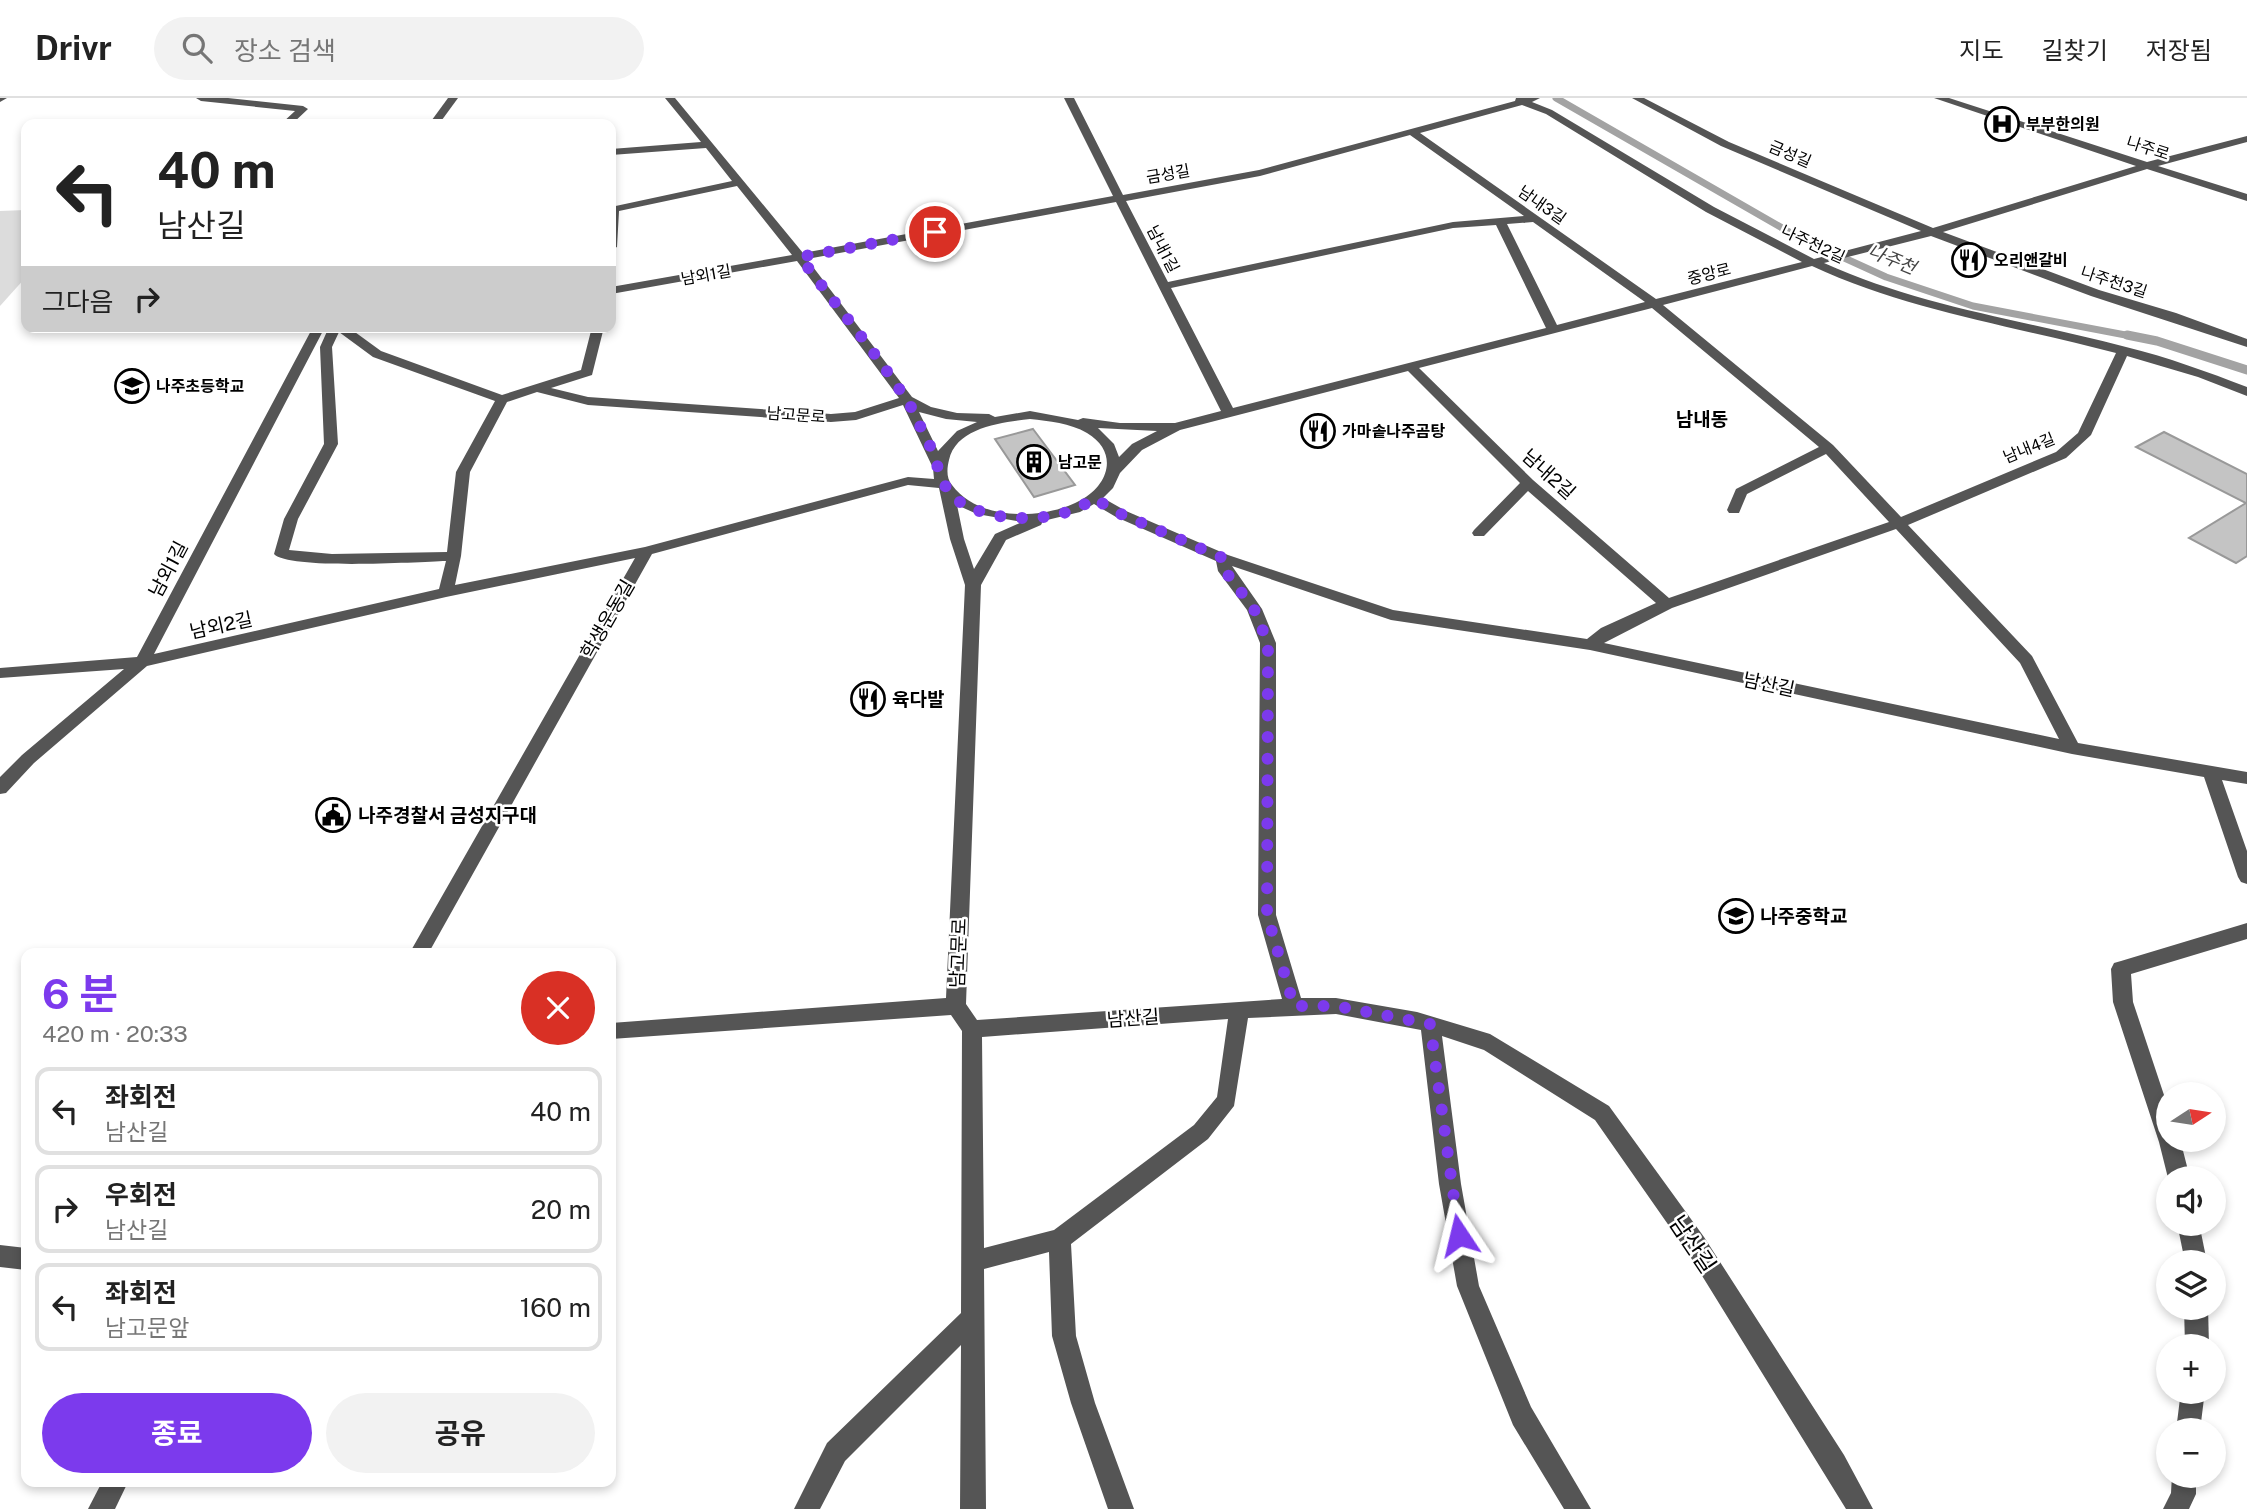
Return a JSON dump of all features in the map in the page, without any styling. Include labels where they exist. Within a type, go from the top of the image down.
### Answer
[{"type":"street","points":[[201,98],[303,109],[292,119]]},
{"type":"street","points":[[438,119],[453,98]]},
{"type":"street","points":[[670,98],[800,257],[907,400],[944,481],[956,499],[976,510],[1002,517],[1033,518],[1063,513]]},
{"type":"street","name":"남내1길","points":[[1069,98],[1229,414]]},
{"type":"street","name":"금성길","points":[[1637,98],[1725,144],[1932,232]]},
{"type":"street","name":"나주로","points":[[1938,98],[2247,198]]},
{"type":"street","name":"금성길","points":[[800,257],[1260,173],[1524,99]]},
{"type":"street","name":"나주천2길","points":[[1524,99],[1762,237],[1881,290],[2171,363],[2247,392]]},
{"type":"street","name":"남내3길","points":[[1411,131],[1655,304]]},
{"type":"street","name":"중앙로","points":[[1175,427],[1932,232],[2149,165],[2247,139]]},
{"type":"street","points":[[616,152],[707,145]]},
{"type":"street","points":[[616,209],[738,183]]},
{"type":"street","points":[[2228,191],[2247,186]]},
{"type":"street","points":[[1164,286],[1444,227],[1535,219]]},
{"type":"street","name":"남내3길","points":[[1500,222],[1553,330]]},
{"type":"street","name":"나주천3길","points":[[1932,232],[2095,293],[2172,316],[2247,344]]},
{"type":"street","name":"남외1길","points":[[616,290],[800,257]]},
{"type":"street","points":[[1655,304],[1828,448],[2026,660],[2072,748]]},
{"type":"street","name":"남외1길","points":[[0,788],[28,759],[142,662],[316,333]]},
{"type":"street","points":[[334,333],[326,347],[331,444],[291,519],[281,554],[332,559],[454,556]]},
{"type":"street","points":[[347,333],[377,354],[502,399],[587,372],[597,333]]},
{"type":"street","name":"남내4길","points":[[1590,645],[1606,632],[1667,604],[1897,524],[2071,449],[2084,435],[2124,350]]},
{"type":"street","name":"남내2길","points":[[1411,367],[1528,483],[1667,604]]},
{"type":"street","name":"남고문로","points":[[536,388],[587,401],[831,418],[856,415],[907,400]]},
{"type":"street","points":[[446,593],[454,556],[463,472],[502,399]]},
{"type":"street","points":[[907,400],[923,411],[939,415],[1003,418],[1030,415],[1109,426],[1175,427]]},
{"type":"street","points":[[973,585],[960,553],[951,518],[944,481],[945,451],[958,437],[978,425],[1003,418]]},
{"type":"street","points":[[1056,418],[1082,425],[1101,437],[1112,452],[1115,470]]},
{"type":"street","points":[[973,585],[1000,537],[1024,525],[1063,513],[1093,498],[1107,487],[1115,470],[1137,447],[1175,427]]},
{"type":"street","points":[[1734,510],[1741,492],[1828,448]]},
{"type":"street","points":[[646,551],[908,481],[944,481]]},
{"type":"street","points":[[1479,533],[1528,483]]},
{"type":"street","name":"남산길","points":[[1093,498],[1121,514],[1223,558],[1391,615],[1590,645],[2072,748],[2247,778]]},
{"type":"street","name":"남외2길","points":[[0,673],[142,662],[646,551]]},
{"type":"street","name":"학생운동길","points":[[421,948],[646,551]]},
{"type":"street","points":[[1223,558],[1225,571],[1254,609],[1268,643],[1267,915],[1294,1006]]},
{"type":"street","name":"남고문로","points":[[972,1029],[956,1006],[973,585]]},
{"type":"street","points":[[2211,772],[2247,877]]},
{"type":"street","points":[[2156,1100],[2123,1002],[2121,969],[2247,931]]},
{"type":"street","points":[[616,1031],[956,1006]]},
{"type":"street","name":"남산길","points":[[972,1029],[1294,1006],[1336,1006],[1430,1024],[1490,1043],[1602,1113],[1696,1245],[1781,1383],[1835,1464],[1860,1509]]},
{"type":"street","points":[[974,1261],[1060,1239],[1201,1132],[1227,1100],[1239,1010]]},
{"type":"street","points":[[1430,1024],[1450,1184],[1468,1286],[1522,1416],[1578,1509]]},
{"type":"street","points":[[972,1029],[972,1509]]},
{"type":"street","points":[[1060,1239],[1064,1336],[1083,1403],[1121,1509]]},
{"type":"street","points":[[0,1256],[21,1258]]},
{"type":"street","points":[[807,1509],[836,1452],[973,1317]]},
{"type":"street","points":[[101,1509],[113,1487]]},
{"type":"street","points":[[2176,1509],[2183,1488]]},
{"type":"shaded area","points":[[21,210],[21,283],[0,306],[0,211]]},
{"type":"building","name":"남고문","points":[[1033,429],[1075,485],[1034,497],[995,439]]},
{"type":"building","points":[[2164,432],[2247,474],[2247,556],[2236,563],[2189,538],[2246,503],[2136,447]]},
{"type":"waterway","name":"나주천","points":[[1556,98],[1796,236],[1886,277],[1973,306],[2136,337]]},
{"type":"waterway","name":"나주천","points":[[2127,335],[2157,341],[2247,370]]},
{"type":"place","name":"부부한의원","points":[[2002,124]]},
{"type":"place","name":"오리앤갈비","points":[[1969,260]]},
{"type":"place","name":"나주초등학교","points":[[132,386]]},
{"type":"place","name":"가마솥나주곰탕","points":[[1318,431]]},
{"type":"place","name":"남고문","points":[[1034,462]]},
{"type":"place","name":"육다발","points":[[868,699]]},
{"type":"place","name":"나주경찰서 금성지구대","points":[[333,815]]},
{"type":"place","name":"나주중학교","points":[[1736,916]]},
{"type":"district","name":"남내동","points":[[1702,419]]},
{"type":"route","points":[[935,232],[800,257],[907,400],[931,448],[943,484],[956,499],[976,510],[1002,517],[1033,518],[1063,513],[1093,498],[1121,514],[1223,558],[1225,571],[1254,609],[1268,643],[1267,915],[1294,1006],[1336,1006],[1430,1024],[1459,1235]]}]
